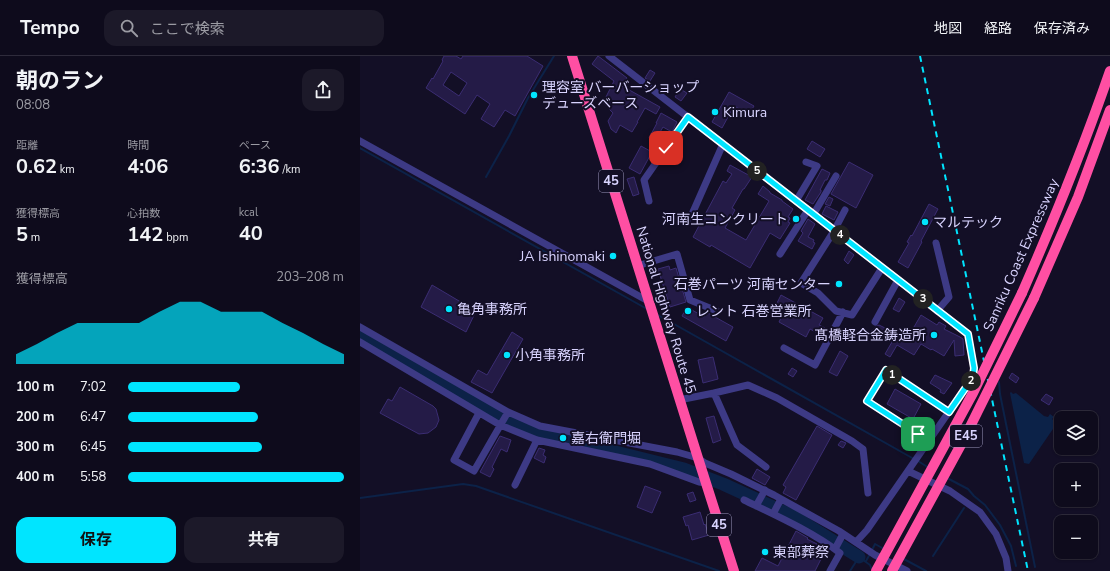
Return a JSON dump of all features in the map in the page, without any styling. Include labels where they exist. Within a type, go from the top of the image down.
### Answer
[{"type":"highway","name":"National Highway Route 45","points":[[572,56],[679,400],[734,569]]},
{"type":"highway","name":"Sanriku Coast Expressway","points":[[876,571],[973,393],[1022,293],[1090,129],[1110,71]]},
{"type":"highway","name":"Sanriku Coast Expressway","points":[[892,571],[963,441],[1034,298],[1078,198],[1110,110]]},
{"type":"street","points":[[609,56],[968,334],[974,368],[973,377],[867,530],[856,542]]},
{"type":"street","points":[[649,201],[644,180],[688,117]]},
{"type":"street","points":[[360,141],[649,304]]},
{"type":"street","points":[[689,221],[723,144]]},
{"type":"street","points":[[796,201],[817,166],[806,162]]},
{"type":"street","points":[[780,254],[836,176]]},
{"type":"street","points":[[845,210],[834,231],[801,283],[818,293],[836,311],[852,315],[882,268]]},
{"type":"street","points":[[936,243],[949,297],[937,311]]},
{"type":"street","points":[[637,266],[677,254],[690,300],[717,311]]},
{"type":"street","points":[[875,322],[898,280]]},
{"type":"street","points":[[784,348],[815,365],[843,312]]},
{"type":"street","points":[[360,327],[508,412],[540,426],[677,452],[698,458],[705,463],[781,499],[874,554],[907,571]]},
{"type":"street","points":[[360,342],[500,425],[538,440],[650,464],[699,482],[706,483]]},
{"type":"street","points":[[918,434],[867,401],[886,370],[949,412]]},
{"type":"street","points":[[679,400],[748,385],[777,398],[852,441],[862,449],[868,493]]},
{"type":"street","points":[[714,393],[737,445],[766,467]]},
{"type":"street","points":[[479,413],[454,460],[474,471],[508,412]]},
{"type":"street","points":[[515,485],[538,440]]},
{"type":"street","points":[[910,468],[950,491],[980,512],[996,534],[1006,558],[1008,571]]},
{"type":"street","points":[[756,506],[765,491]]},
{"type":"street","points":[[773,514],[781,499]]},
{"type":"street","points":[[744,500],[817,538],[840,553],[830,571]]},
{"type":"street","points":[[835,549],[843,535]]},
{"type":"water","points":[[1010,393],[1016,393],[1044,416],[1048,417],[1050,414],[1054,417],[1052,419],[1054,421],[1054,427],[1029,464],[1024,463]]},
{"type":"building","points":[[444,56],[456,56],[461,59],[463,56],[527,56],[543,66],[515,116],[505,110],[494,127],[481,119],[490,104],[477,95],[465,114],[426,88],[432,78],[433,79],[443,61]],"holes":[[[451,72],[467,83],[459,96],[443,85]]]},
{"type":"building","points":[[598,56],[627,78],[622,86],[660,107],[656,114],[645,108],[632,132],[620,125],[616,133],[611,129],[608,121],[613,113],[603,103],[614,81],[592,64]]},
{"type":"building","points":[[650,70],[655,73],[650,81],[645,78]]},
{"type":"building","points":[[680,89],[687,93],[681,101],[675,97]]},
{"type":"building","points":[[729,92],[754,106],[749,114],[734,106],[722,128],[712,122]]},
{"type":"building","points":[[661,113],[677,122],[672,132],[663,127],[655,141],[649,138]]},
{"type":"building","points":[[812,141],[825,149],[820,157],[807,149]]},
{"type":"building","points":[[641,146],[652,152],[640,174],[629,168]]},
{"type":"building","points":[[849,162],[873,175],[856,208],[831,194]]},
{"type":"building","points":[[730,165],[752,177],[732,208],[735,210],[725,228],[746,240],[769,201],[758,194],[763,186],[770,193],[793,209],[788,217],[790,218],[788,222],[790,223],[780,239],[770,233],[750,268],[711,245],[710,247],[693,237],[723,181],[726,183],[732,174],[727,171]]},
{"type":"building","points":[[822,169],[830,173],[820,190],[821,192],[813,204],[805,200]]},
{"type":"building","points":[[634,177],[639,194],[633,196],[627,179]]},
{"type":"building","points":[[829,197],[833,199],[830,206],[825,204]]},
{"type":"building","points":[[929,204],[938,209],[908,268],[898,262],[909,243],[907,242],[911,235],[912,236]]},
{"type":"building","points":[[826,206],[838,212],[834,220],[822,214]]},
{"type":"building","points":[[808,219],[815,224],[808,237],[814,240],[813,242],[815,243],[812,249],[798,241],[803,233],[801,231]]},
{"type":"building","points":[[849,251],[854,255],[848,264],[844,260]]},
{"type":"building","points":[[669,266],[670,270],[676,268],[686,302],[670,307],[658,269]]},
{"type":"building","name":"亀角事務所","points":[[432,285],[476,311],[466,332],[421,307]]},
{"type":"building","points":[[781,295],[823,318],[819,325],[825,328],[821,335],[810,329],[806,337],[779,322],[785,310],[776,305]]},
{"type":"building","points":[[899,298],[905,302],[899,312],[893,309]]},
{"type":"building","points":[[687,307],[704,317],[706,312],[733,327],[726,341],[682,316]]},
{"type":"building","points":[[921,315],[937,325],[939,322],[946,326],[944,329],[963,339],[964,355],[955,356],[954,340],[944,356],[921,344],[914,355],[897,345],[890,357],[885,354],[892,342],[878,334],[875,339],[868,335],[875,327],[879,325],[907,339]]},
{"type":"building","name":"小角事務所","points":[[512,332],[523,339],[492,393],[471,382],[478,370],[487,375]]},
{"type":"building","points":[[840,351],[848,356],[837,376],[829,372]]},
{"type":"building","points":[[713,357],[718,379],[703,383],[698,360]]},
{"type":"building","points":[[792,368],[797,371],[793,377],[788,374]]},
{"type":"building","points":[[1012,373],[1019,378],[1016,383],[1009,378]]},
{"type":"building","points":[[935,375],[952,383],[944,394],[940,392],[941,390],[930,383]]},
{"type":"building","points":[[400,387],[436,409],[439,420],[436,427],[428,433],[419,434],[380,413],[388,399],[392,401]]},
{"type":"building","points":[[895,389],[921,404],[913,419],[887,404]]},
{"type":"building","points":[[1046,394],[1053,398],[1049,405],[1041,400]]},
{"type":"building","points":[[714,416],[721,440],[713,443],[706,418]]},
{"type":"building","points":[[817,426],[832,435],[796,500],[783,493],[786,487],[783,485]]},
{"type":"building","points":[[500,436],[511,440],[507,452],[501,449],[492,467],[494,469],[490,477],[480,472]]},
{"type":"building","points":[[841,441],[846,443],[843,448],[838,445]]},
{"type":"building","points":[[539,448],[545,450],[543,455],[546,457],[544,463],[534,458]]},
{"type":"building","points":[[757,469],[770,477],[765,485],[752,478]]},
{"type":"building","points":[[645,486],[661,492],[652,513],[637,507]]},
{"type":"building","points":[[693,492],[696,500],[690,502],[687,494]]},
{"type":"building","points":[[700,512],[709,535],[692,540],[688,525],[686,526],[683,517]]},
{"type":"building","points":[[796,531],[817,544],[816,547],[825,551],[815,571],[755,571],[762,558],[778,566]]},
{"type":"waterway","points":[[486,177],[528,98],[554,56]]},
{"type":"waterway","points":[[360,148],[647,309]]},
{"type":"waterway","points":[[658,315],[914,459]]},
{"type":"waterway","points":[[360,333],[506,419],[539,433],[684,469],[723,484],[793,516],[859,557]]},
{"type":"waterway","points":[[999,382],[1000,394],[1035,567]]},
{"type":"waterway","points":[[918,461],[929,468]]},
{"type":"waterway","points":[[947,478],[968,489],[985,505],[1000,525],[1011,546],[1016,566]]},
{"type":"waterway","points":[[360,498],[463,484],[476,486],[719,571]]},
{"type":"waterway","points":[[933,556],[964,508]]},
{"type":"waterway","points":[[872,550],[875,544],[884,549]]},
{"type":"waterway","points":[[866,561],[870,554]]},
{"type":"waterway","points":[[850,571],[859,557],[870,565],[872,570]]},
{"type":"waterway","points":[[902,558],[926,571]]},
{"type":"railway","points":[[920,56],[1028,571]]},
{"type":"place","name":"理容室 バーバーショップ デューズベース","points":[[534,95]]},
{"type":"place","name":"Kimura","points":[[715,112]]},
{"type":"place","name":"河南生コンクリート","points":[[796,219]]},
{"type":"place","name":"マルテック","points":[[925,222]]},
{"type":"place","name":"JA Ishinomaki","points":[[613,256]]},
{"type":"place","name":"石巻パーツ 河南センター","points":[[839,284]]},
{"type":"place","name":"亀角事務所","points":[[449,309]]},
{"type":"place","name":"レント 石巻営業所","points":[[688,311]]},
{"type":"place","name":"髙橋軽合金鋳造所","points":[[934,335]]},
{"type":"place","name":"小角事務所","points":[[507,355]]},
{"type":"place","name":"嘉右衛門堀","points":[[563,438]]},
{"type":"place","name":"東部葬祭","points":[[765,552]]},
{"type":"route","points":[[666,148],[688,117],[968,334],[974,368],[973,377],[949,412],[886,370],[867,401],[918,434]]}]
